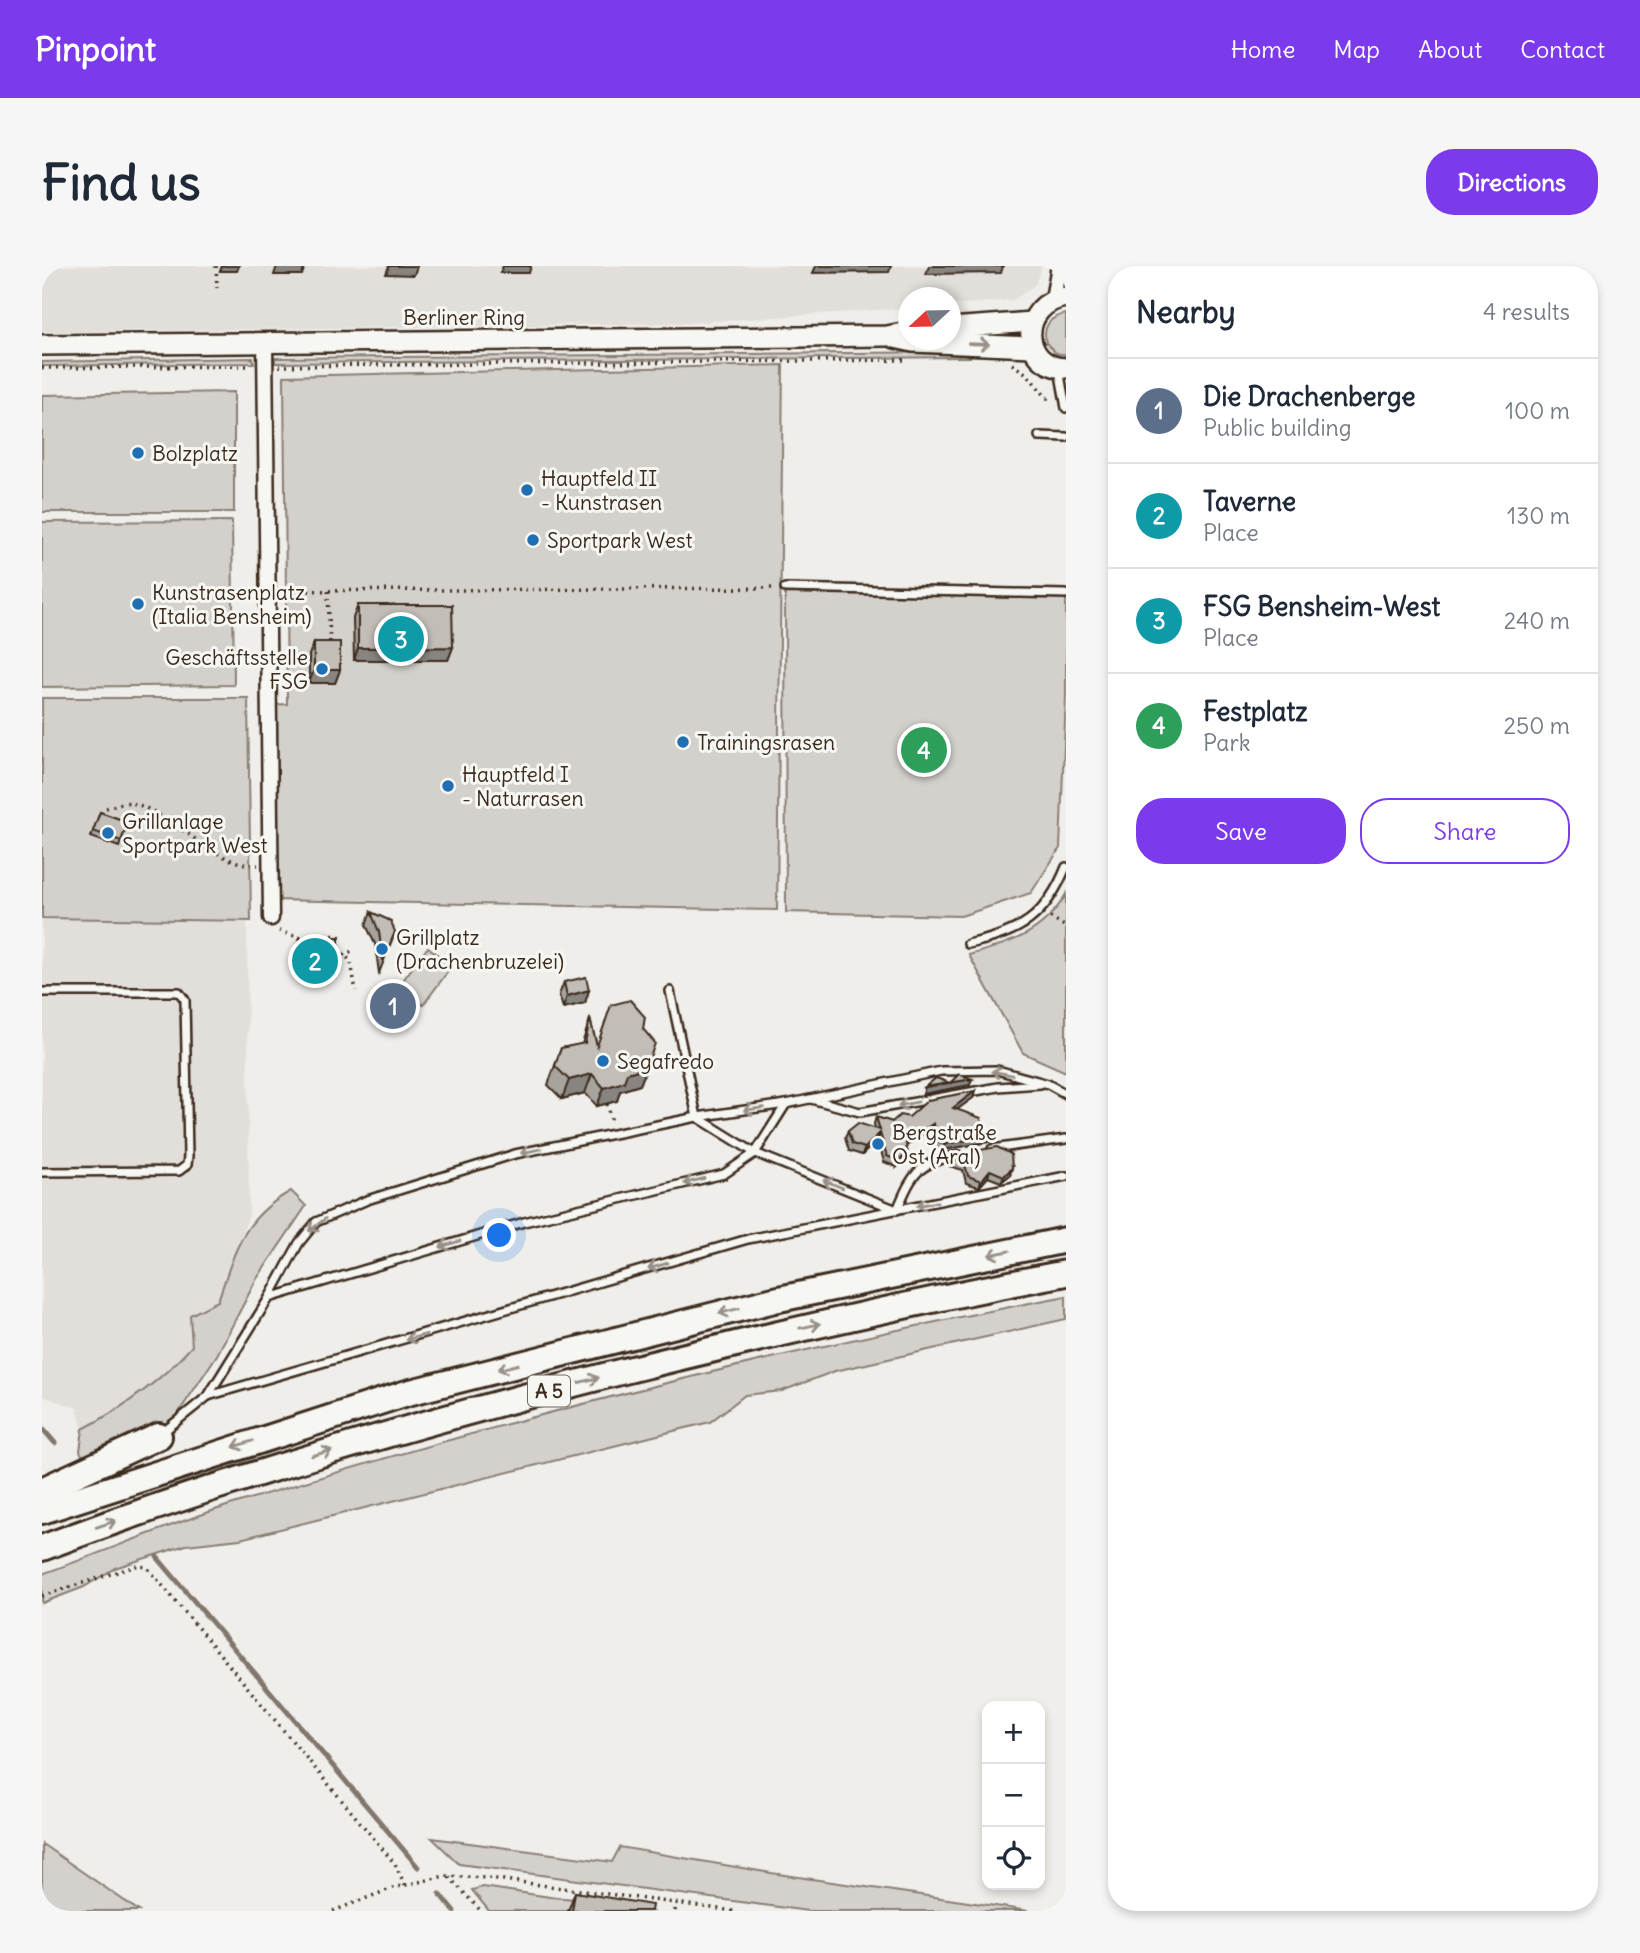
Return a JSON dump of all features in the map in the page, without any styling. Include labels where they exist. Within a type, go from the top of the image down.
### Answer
[{"type":"highway","name":"A 5","points":[[42,1511],[241,1445],[421,1390],[775,1300],[1066,1240]]},
{"type":"highway","name":"A 5","points":[[42,1548],[255,1473],[424,1423],[788,1330],[1066,1273]]},
{"type":"highway","points":[[42,1490],[159,1436]]},
{"type":"street","points":[[1059,266],[1060,298],[1040,308],[1032,322],[1033,346],[1043,360],[1062,368]]},
{"type":"street","points":[[961,327],[1032,322]]},
{"type":"street","name":"Berliner Ring","points":[[42,345],[898,334]]},
{"type":"street","name":"Berliner Ring","points":[[887,336],[913,342],[1033,346]]},
{"type":"street","points":[[265,342],[271,922]]},
{"type":"lane","points":[[1062,368],[1066,408]]},
{"type":"lane","points":[[1039,436],[1066,437]]},
{"type":"lane","points":[[785,588],[1066,594]]},
{"type":"lane","points":[[968,944],[1013,932],[1042,912],[1066,867]]},
{"type":"lane","points":[[670,991],[697,1117],[755,1153],[897,1210]]},
{"type":"lane","points":[[42,992],[179,992],[185,1000],[188,1156],[187,1166],[179,1171],[42,1172]]},
{"type":"lane","points":[[159,1436],[208,1396],[269,1298],[299,1243],[316,1222],[367,1200],[515,1154],[697,1117],[786,1104],[941,1071],[997,1070],[1048,1084],[1066,1094]]},
{"type":"lane","points":[[810,1099],[860,1112],[998,1087],[1048,1084]]},
{"type":"lane","points":[[269,1298],[524,1222],[724,1174],[755,1153],[786,1104]]},
{"type":"lane","points":[[984,1151],[1066,1139]]},
{"type":"lane","points":[[897,1210],[909,1180],[932,1160],[971,1153]]},
{"type":"lane","points":[[208,1396],[748,1238],[1066,1177]]},
{"type":"path","points":[[216,266],[217,288]]},
{"type":"path","points":[[1004,359],[1027,374],[1047,397],[1056,397]]},
{"type":"path","points":[[42,369],[912,360]]},
{"type":"path","points":[[268,591],[785,588]]},
{"type":"path","points":[[328,590],[330,646]]},
{"type":"path","points":[[106,808],[130,802],[180,826],[226,859],[252,865],[271,864]]},
{"type":"path","points":[[1042,912],[1066,927]]},
{"type":"path","points":[[271,922],[289,937],[308,940],[314,950]]},
{"type":"path","points":[[312,945],[321,934],[344,937]]},
{"type":"path","points":[[355,950],[341,956],[346,956],[351,962],[356,991]]},
{"type":"path","points":[[607,1104],[615,1133]]},
{"type":"path","points":[[42,1596],[136,1566],[147,1567],[395,1864],[405,1885]]},
{"type":"path","points":[[449,1877],[481,1911]]},
{"type":"path","points":[[333,1911],[405,1885],[449,1877],[489,1878],[734,1911]]},
{"type":"path","points":[[675,1911],[676,1903]]},
{"type":"shaded area","points":[[42,266],[1042,266],[1035,285],[1013,300],[961,304],[961,287],[898,287],[898,309],[689,323],[42,332]]},
{"type":"shaded area","points":[[1066,314],[1066,355],[1056,353],[1046,343],[1045,332],[1048,323]]},
{"type":"shaded area","points":[[970,352],[970,357],[275,363],[275,358]]},
{"type":"shaded area","points":[[253,358],[254,363],[42,366],[42,362]]},
{"type":"shaded area","name":"Sportpark West","points":[[783,365],[777,910],[271,900],[273,705],[287,704],[284,376]]},
{"type":"shaded area","name":"Bolzplatz","points":[[234,392],[234,512],[42,512],[42,395]]},
{"type":"shaded area","name":"Kunstrasenplatz (Italia Bensheim)","points":[[232,521],[234,685],[42,687],[42,522]]},
{"type":"shaded area","points":[[785,593],[1066,597],[1066,695],[1060,848],[1031,893],[961,916],[786,912]]},
{"type":"shaded area","points":[[42,698],[248,698],[251,921],[42,918]]},
{"type":"shaded area","points":[[1066,894],[1066,1072],[1023,1053],[969,955],[1025,935],[1047,918]]},
{"type":"shaded area","points":[[42,918],[247,921],[249,1215],[218,1301],[190,1315],[192,1346],[167,1374],[121,1409],[83,1429],[77,1408],[42,1396]]},
{"type":"shaded area","points":[[428,947],[452,966],[423,1005],[398,987]]},
{"type":"shaded area","points":[[291,1191],[306,1206],[256,1280],[217,1355],[177,1415],[135,1446],[86,1463],[80,1451],[83,1429],[141,1393],[192,1346],[190,1315],[218,1301],[236,1251],[251,1224],[274,1201]]},
{"type":"shaded area","points":[[1066,1296],[1066,1319],[835,1371],[782,1391],[745,1395],[710,1422],[240,1539],[186,1545],[115,1568],[84,1587],[42,1603],[42,1574],[204,1514],[331,1474],[539,1416],[749,1363]]},
{"type":"shaded area","points":[[432,1838],[612,1862],[620,1847],[771,1873],[1029,1911],[808,1911],[459,1864]]},
{"type":"shaded area","points":[[42,1844],[139,1911],[42,1911]]},
{"type":"shaded area","points":[[483,1887],[550,1897],[639,1904],[651,1911],[489,1911],[472,1890]]},
{"type":"building","points":[[358,605],[452,605],[453,647],[358,648]]},
{"type":"building","points":[[314,642],[340,642],[340,670],[314,670]]},
{"type":"building","name":"Grillanlage Sportpark West","points":[[100,812],[128,822],[121,841],[93,831]]},
{"type":"building","points":[[371,912],[391,921],[395,932],[383,961],[379,932]]},
{"type":"building","points":[[339,937],[339,960],[300,961],[300,938]]},
{"type":"building","points":[[586,977],[589,990],[567,996],[564,982]]},
{"type":"building","points":[[630,1000],[645,1017],[643,1029],[655,1043],[647,1067],[627,1073],[624,1082],[604,1088],[592,1074],[569,1080],[555,1066],[561,1048],[585,1043],[590,1019],[597,1046],[611,1005]]},
{"type":"building","points":[[959,1074],[972,1079],[950,1083]]},
{"type":"building","points":[[936,1078],[950,1083],[925,1087]]},
{"type":"building","points":[[975,1091],[953,1108],[981,1118],[983,1131],[995,1135],[945,1144],[936,1141],[934,1123],[906,1142],[907,1153],[899,1161],[887,1156],[880,1133],[865,1148],[852,1144],[848,1131],[858,1123],[880,1130],[876,1117],[892,1122],[900,1115],[909,1117],[928,1100]]},
{"type":"building","points":[[997,1147],[1011,1154],[1012,1168],[1004,1176],[990,1170],[981,1181],[968,1176],[965,1164],[952,1159],[951,1155]]},
{"type":"building","points":[[575,1892],[652,1905],[651,1911],[572,1911]]},
{"type":"waterway","points":[[42,1428],[55,1443]]},
{"type":"waterway","points":[[157,1557],[418,1867]]},
{"type":"waterway","points":[[440,1894],[454,1911]]},
{"type":"place","name":"Bolzplatz","points":[[138,453]]},
{"type":"place","name":"Hauptfeld II - Kunstrasen","points":[[527,490]]},
{"type":"place","name":"Sportpark West","points":[[533,540]]},
{"type":"place","name":"Kunstrasenplatz (Italia Bensheim)","points":[[138,604]]},
{"type":"place","name":"FSG Bensheim-West","points":[[401,639]]},
{"type":"place","name":"Geschäftsstelle FSG","points":[[322,669]]},
{"type":"place","name":"Trainingsrasen","points":[[683,742]]},
{"type":"place","name":"Festplatz","points":[[924,750]]},
{"type":"place","name":"Hauptfeld I - Naturrasen","points":[[448,786]]},
{"type":"place","name":"Grillanlage Sportpark West","points":[[108,833]]},
{"type":"place","name":"Grillplatz (Drachenbruzelei)","points":[[382,949]]},
{"type":"place","name":"Taverne","points":[[315,961]]},
{"type":"place","name":"Die Drachenberge","points":[[393,1006]]},
{"type":"place","name":"Segafredo","points":[[603,1061]]},
{"type":"place","name":"Bergstraße Ost (Aral)","points":[[878,1144]]}]
